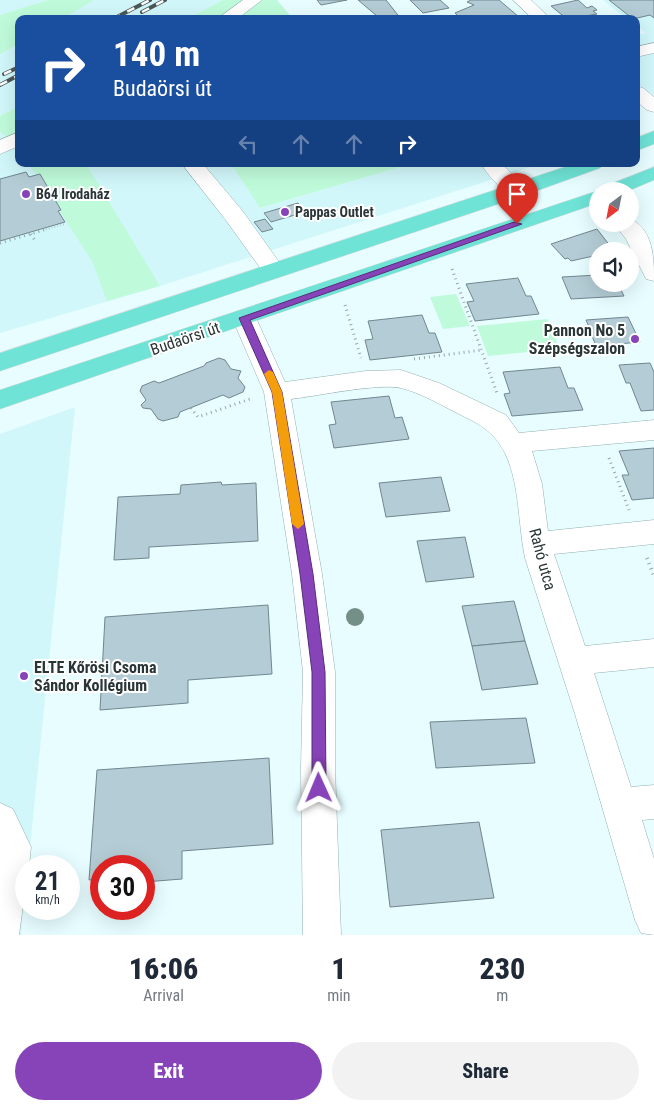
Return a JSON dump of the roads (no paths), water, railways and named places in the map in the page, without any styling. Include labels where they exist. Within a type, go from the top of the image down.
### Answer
[{"type":"main road","points":[[640,143],[654,138]]},
{"type":"main road","points":[[0,362],[518,191],[585,167]]},
{"type":"main road","name":"Budaörsi út","points":[[632,182],[652,174]]},
{"type":"main road","name":"Budaörsi út","points":[[0,400],[589,199]]},
{"type":"street","points":[[231,15],[254,0]]},
{"type":"street","points":[[521,0],[538,15]]},
{"type":"street","points":[[640,51],[654,48]]},
{"type":"street","points":[[640,95],[654,106]]},
{"type":"street","points":[[0,148],[15,140]]},
{"type":"street","points":[[194,167],[233,214],[274,271]]},
{"type":"street","points":[[494,167],[518,191]]},
{"type":"street","points":[[632,232],[654,274]]},
{"type":"street","points":[[244,318],[306,574],[319,672],[322,935]]},
{"type":"street","name":"Rahó utca","points":[[264,395],[366,380],[401,379],[430,389],[485,415],[497,422],[514,443],[528,484],[536,544],[592,714],[654,920]]},
{"type":"street","points":[[514,443],[654,430]]},
{"type":"street","points":[[536,544],[646,533]]},
{"type":"street","points":[[574,661],[654,653]]},
{"type":"street","points":[[618,805],[654,802]]},
{"type":"street","points":[[0,821],[13,847],[0,934]]},
{"type":"railway","points":[[121,15],[150,0]]},
{"type":"railway","points":[[142,12],[165,0]]},
{"type":"railway","points":[[4,74],[15,69]]},
{"type":"railway","points":[[0,85],[15,77]]},
{"type":"place","name":"B64 Irodaház","points":[[26,194]]},
{"type":"place","name":"Pappas Outlet","points":[[285,212]]},
{"type":"place","name":"Pannon No 5 Szépségszalon","points":[[635,339]]},
{"type":"place","name":"ELTE Kőrösi Csoma Sándor Kollégium","points":[[24,676]]}]
